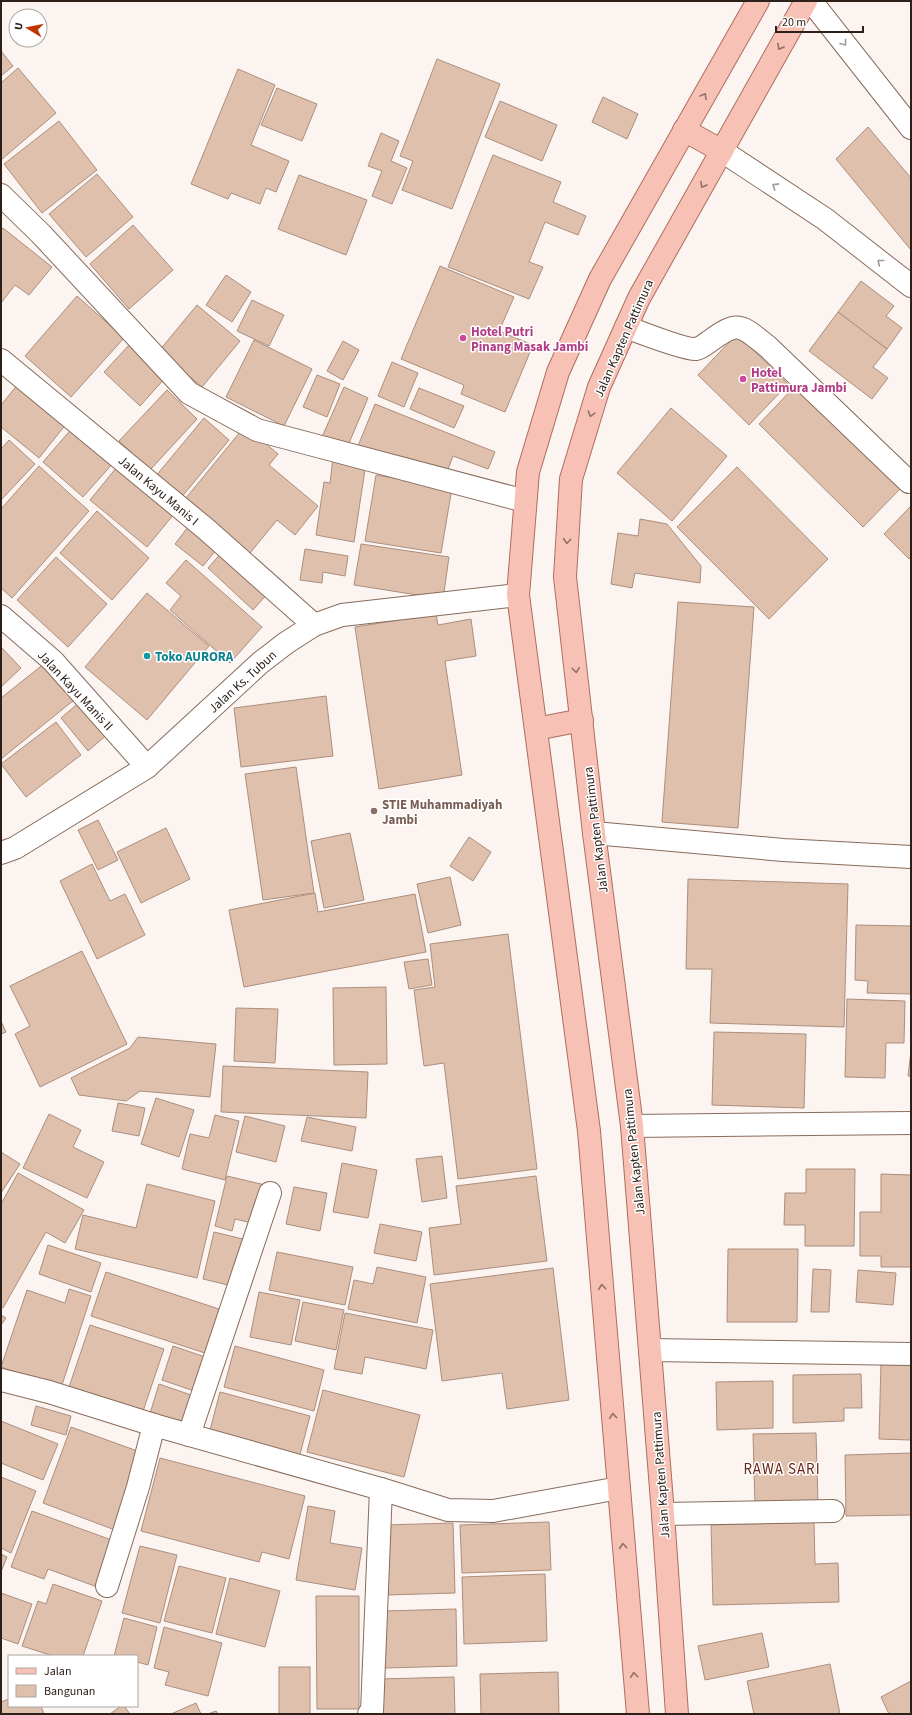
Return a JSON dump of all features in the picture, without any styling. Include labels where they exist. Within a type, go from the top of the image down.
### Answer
[{"type":"main road","points":[[638,1714],[589,1131],[518,595],[528,472],[558,372],[600,279],[758,1]]},
{"type":"main road","name":"Jalan Kapten Pattimura","points":[[677,1714],[663,1514],[632,1126],[594,833],[565,577],[571,480],[599,387],[639,298],[806,1]]},
{"type":"main road","points":[[684,130],[722,151]]},
{"type":"main road","points":[[536,729],[582,720]]},
{"type":"street","points":[[811,1],[911,128]]},
{"type":"street","points":[[722,151],[825,219],[911,286]]},
{"type":"street","points":[[1,195],[41,234],[189,393],[257,430],[525,501]]},
{"type":"street","points":[[626,327],[685,347],[696,349],[704,346],[726,330],[737,326],[747,330],[767,346],[909,482]]},
{"type":"street","name":"Jalan Kayu Manis I","points":[[1,360],[206,529],[314,625]]},
{"type":"street","name":"Jalan Ks. Tubun","points":[[1,853],[15,848],[147,767],[260,664],[286,643],[314,625],[342,615],[518,595]]},
{"type":"street","name":"Jalan Kayu Manis II","points":[[1,616],[53,661],[147,767]]},
{"type":"street","points":[[594,833],[783,850],[911,857]]},
{"type":"street","points":[[632,1126],[911,1123]]},
{"type":"street","points":[[189,1435],[270,1193]]},
{"type":"street","points":[[650,1350],[911,1354]]},
{"type":"street","points":[[1,1380],[49,1392],[154,1425],[381,1489],[448,1510],[493,1511],[618,1488]]},
{"type":"street","points":[[107,1586],[138,1487],[154,1425]]},
{"type":"street","points":[[371,1713],[381,1489]]},
{"type":"street","points":[[663,1514],[833,1511]]},
{"type":"building","points":[[1,51],[13,66],[1,76]]},
{"type":"building","points":[[437,59],[500,84],[452,209],[402,190],[413,161],[400,156]]},
{"type":"building","points":[[18,68],[56,113],[1,160],[1,83]]},
{"type":"building","points":[[238,69],[275,85],[251,145],[289,161],[276,192],[266,188],[260,204],[231,193],[228,199],[191,184]]},
{"type":"building","points":[[277,88],[317,104],[302,141],[261,125]]},
{"type":"building","points":[[603,97],[638,114],[627,139],[592,122]]},
{"type":"building","points":[[500,101],[557,125],[542,161],[485,137]]},
{"type":"building","points":[[59,121],[97,170],[42,213],[4,164]]},
{"type":"building","points":[[868,127],[911,178],[911,250],[836,159]]},
{"type":"building","points":[[381,133],[399,141],[391,161],[407,168],[392,204],[372,196],[382,171],[368,166]]},
{"type":"building","points":[[493,155],[561,182],[553,202],[586,216],[578,235],[545,222],[529,262],[543,267],[529,299],[448,267]]},
{"type":"building","points":[[97,174],[133,217],[86,257],[49,214]]},
{"type":"building","points":[[299,175],[367,200],[346,255],[278,229]]},
{"type":"building","points":[[133,225],[173,270],[129,309],[90,264]]},
{"type":"building","points":[[3,228],[52,267],[29,295],[15,285],[1,303],[1,231]]},
{"type":"building","name":"Hotel Putri Pinang Masak Jambi","points":[[440,266],[514,297],[499,331],[533,345],[505,412],[461,394],[464,385],[401,359]]},
{"type":"building","points":[[226,275],[251,292],[232,322],[206,305]]},
{"type":"building","points":[[861,281],[894,306],[886,316],[902,328],[887,349],[838,312]]},
{"type":"building","points":[[77,296],[124,338],[71,397],[25,356]]},
{"type":"building","points":[[252,300],[284,315],[269,346],[237,331]]},
{"type":"building","points":[[197,305],[240,341],[202,387],[159,351]]},
{"type":"building","points":[[838,312],[887,349],[873,367],[888,378],[872,399],[809,351]]},
{"type":"building","name":"Hotel Pattimura Jambi","points":[[737,334],[788,384],[749,425],[698,375]]},
{"type":"building","points":[[254,340],[312,369],[284,426],[226,397]]},
{"type":"building","points":[[343,341],[359,350],[343,380],[327,371]]},
{"type":"building","points":[[130,344],[166,377],[140,406],[104,372]]},
{"type":"building","points":[[392,362],[418,373],[404,407],[378,396]]},
{"type":"building","points":[[317,375],[340,384],[327,417],[303,407]]},
{"type":"building","points":[[19,383],[67,423],[39,458],[1,427],[1,405]]},
{"type":"building","points":[[797,384],[901,488],[863,527],[759,424]]},
{"type":"building","points":[[344,387],[368,398],[347,448],[322,437]]},
{"type":"building","points":[[419,388],[464,406],[454,428],[410,409]]},
{"type":"building","points":[[167,390],[197,419],[150,470],[119,441]]},
{"type":"building","points":[[375,404],[495,452],[488,469],[453,456],[444,480],[358,446]]},
{"type":"building","points":[[671,408],[727,456],[672,521],[617,473]]},
{"type":"building","points":[[204,418],[229,440],[180,499],[155,477]]},
{"type":"building","points":[[74,426],[114,462],[83,497],[43,462]]},
{"type":"building","points":[[245,426],[278,454],[269,465],[318,506],[295,535],[277,520],[246,558],[181,504]]},
{"type":"building","points":[[9,440],[35,464],[1,500],[1,449]]},
{"type":"building","points":[[333,458],[366,463],[354,542],[316,535],[324,482],[330,483]]},
{"type":"building","points":[[39,466],[89,511],[12,598],[1,588],[1,509]]},
{"type":"building","points":[[117,467],[174,514],[147,547],[90,500]]},
{"type":"building","points":[[737,467],[828,559],[769,619],[677,527]]},
{"type":"building","points":[[376,475],[452,488],[441,553],[365,541]]},
{"type":"building","points":[[911,506],[911,556],[909,559],[884,534]]},
{"type":"building","points":[[97,511],[149,558],[112,600],[60,553]]},
{"type":"building","points":[[640,519],[667,524],[701,566],[700,583],[635,573],[632,588],[611,584],[618,533],[638,536]]},
{"type":"building","points":[[188,527],[216,550],[203,566],[175,544]]},
{"type":"building","points":[[361,544],[449,557],[443,599],[354,585]]},
{"type":"building","points":[[305,549],[348,556],[345,576],[323,572],[322,583],[300,580]]},
{"type":"building","points":[[224,550],[269,592],[253,610],[208,568]]},
{"type":"building","points":[[56,557],[107,604],[68,647],[17,600]]},
{"type":"building","points":[[186,560],[262,627],[230,663],[170,610],[181,596],[166,583]]},
{"type":"building","name":"Toko AURORA","points":[[147,593],[209,646],[147,720],[85,667]]},
{"type":"building","points":[[678,602],[754,607],[738,828],[662,822]]},
{"type":"building","points":[[436,614],[438,625],[471,619],[476,656],[445,661],[462,775],[379,789],[355,627]]},
{"type":"building","points":[[1,647],[21,668],[1,687]]},
{"type":"building","points":[[45,663],[74,700],[1,759],[1,698]]},
{"type":"building","points":[[326,696],[333,756],[241,767],[234,708]]},
{"type":"building","points":[[82,700],[109,733],[88,751],[61,718]]},
{"type":"building","points":[[56,722],[81,755],[26,797],[1,764]]},
{"type":"building","points":[[296,767],[314,893],[263,900],[245,774]]},
{"type":"building","points":[[98,820],[118,860],[98,870],[78,830]]},
{"type":"building","points":[[166,828],[190,879],[141,903],[117,852]]},
{"type":"building","points":[[350,833],[364,900],[324,908],[311,841]]},
{"type":"building","points":[[469,837],[491,852],[473,881],[450,866]]},
{"type":"building","points":[[92,864],[110,901],[125,894],[145,935],[97,959],[60,881]]},
{"type":"building","points":[[450,877],[461,925],[428,933],[417,884]]},
{"type":"building","points":[[688,879],[848,884],[844,1027],[710,1023],[712,969],[686,969]]},
{"type":"building","points":[[315,893],[318,912],[415,894],[426,952],[244,987],[229,910]]},
{"type":"building","points":[[856,925],[911,926],[911,994],[867,993],[868,981],[855,980]]},
{"type":"building","points":[[508,934],[537,1169],[458,1179],[444,1063],[424,1066],[414,990],[435,987],[430,944]]},
{"type":"building","points":[[82,951],[127,1044],[40,1087],[15,1034],[30,1026],[10,986]]},
{"type":"building","points":[[428,959],[432,985],[409,989],[404,962]]},
{"type":"building","points":[[386,987],[387,1064],[334,1065],[333,988]]},
{"type":"building","points":[[847,999],[905,1001],[904,1043],[886,1043],[885,1078],[845,1077]]},
{"type":"building","points":[[236,1008],[278,1009],[275,1063],[234,1061]]},
{"type":"building","points":[[1,1021],[6,1032],[1,1034]]},
{"type":"building","points":[[714,1032],[806,1034],[804,1108],[712,1105]]},
{"type":"building","points":[[138,1037],[216,1044],[210,1097],[140,1091],[126,1101],[79,1095],[71,1078],[130,1048]]},
{"type":"building","points":[[911,1051],[911,1076],[908,1076]]},
{"type":"building","points":[[223,1066],[368,1072],[366,1118],[221,1112]]},
{"type":"building","points":[[156,1098],[194,1110],[179,1157],[141,1144]]},
{"type":"building","points":[[118,1103],[145,1108],[139,1136],[112,1131]]},
{"type":"building","points":[[49,1114],[81,1130],[73,1147],[104,1162],[87,1198],[23,1168]]},
{"type":"building","points":[[215,1115],[239,1121],[225,1180],[182,1169],[190,1134],[209,1138]]},
{"type":"building","points":[[245,1116],[285,1126],[276,1162],[236,1152]]},
{"type":"building","points":[[307,1117],[356,1127],[352,1151],[301,1141]]},
{"type":"building","points":[[1,1152],[20,1164],[1,1193]]},
{"type":"building","points":[[442,1156],[447,1198],[422,1202],[416,1159]]},
{"type":"building","points":[[342,1163],[377,1170],[368,1218],[333,1212]]},
{"type":"building","points":[[806,1169],[855,1169],[854,1246],[805,1246],[805,1225],[784,1225],[785,1193],[806,1193]]},
{"type":"building","points":[[18,1173],[84,1210],[65,1243],[46,1232],[3,1308],[1,1307],[1,1204]]},
{"type":"building","points":[[881,1174],[911,1175],[911,1267],[881,1267],[881,1256],[860,1256],[860,1212],[881,1212]]},
{"type":"building","points":[[227,1176],[265,1185],[256,1224],[235,1219],[232,1231],[215,1226]]},
{"type":"building","points":[[536,1176],[547,1261],[434,1275],[429,1228],[461,1224],[456,1186]]},
{"type":"building","points":[[147,1184],[215,1201],[197,1278],[75,1249],[83,1215],[136,1228]]},
{"type":"building","points":[[294,1187],[327,1193],[320,1231],[286,1224]]},
{"type":"building","points":[[380,1224],[422,1232],[416,1261],[374,1253]]},
{"type":"building","points":[[214,1232],[247,1240],[236,1287],[203,1279]]},
{"type":"building","points":[[48,1245],[101,1263],[91,1292],[39,1274]]},
{"type":"building","points":[[728,1249],[798,1249],[797,1322],[727,1322]]},
{"type":"building","points":[[277,1252],[353,1267],[345,1305],[269,1290]]},
{"type":"building","points":[[377,1267],[426,1277],[417,1323],[348,1309],[354,1280],[373,1284]]},
{"type":"building","points":[[553,1268],[569,1400],[507,1409],[502,1373],[442,1381],[430,1284]]},
{"type":"building","points":[[813,1269],[831,1270],[829,1312],[811,1312]]},
{"type":"building","points":[[858,1270],[896,1273],[893,1305],[856,1302]]},
{"type":"building","points":[[106,1272],[222,1310],[208,1354],[91,1316]]},
{"type":"building","points":[[69,1289],[91,1296],[61,1388],[1,1367],[27,1290],[65,1303]]},
{"type":"building","points":[[259,1292],[300,1300],[291,1345],[250,1337]]},
{"type":"building","points":[[303,1302],[344,1310],[336,1350],[295,1341]]},
{"type":"building","points":[[345,1313],[433,1330],[426,1369],[365,1357],[362,1374],[334,1369]]},
{"type":"building","points":[[1,1315],[6,1318],[1,1325]]},
{"type":"building","points":[[90,1325],[164,1349],[141,1417],[67,1393]]},
{"type":"building","points":[[173,1346],[211,1359],[200,1393],[162,1380]]},
{"type":"building","points":[[235,1346],[324,1370],[314,1411],[224,1387]]},
{"type":"building","points":[[881,1362],[911,1363],[911,1440],[879,1439]]},
{"type":"building","points":[[861,1374],[862,1408],[844,1408],[844,1421],[793,1423],[793,1375]]},
{"type":"building","points":[[773,1381],[773,1428],[717,1430],[716,1382]]},
{"type":"building","points":[[159,1384],[197,1397],[186,1429],[149,1417]]},
{"type":"building","points":[[323,1390],[420,1415],[404,1477],[307,1452]]},
{"type":"building","points":[[220,1392],[310,1416],[299,1458],[209,1434]]},
{"type":"building","points":[[36,1406],[71,1416],[66,1435],[31,1425]]},
{"type":"building","points":[[1,1421],[58,1444],[43,1480],[1,1463]]},
{"type":"building","points":[[71,1427],[143,1453],[115,1530],[43,1503]]},
{"type":"building","points":[[816,1433],[818,1503],[755,1505],[753,1434]]},
{"type":"building","points":[[911,1453],[911,1515],[846,1516],[845,1455]]},
{"type":"building","points":[[160,1458],[305,1496],[289,1559],[262,1552],[259,1562],[141,1531]]},
{"type":"building","points":[[1,1477],[36,1491],[11,1553],[1,1548]]},
{"type":"building","points":[[308,1506],[335,1511],[330,1543],[362,1548],[355,1590],[296,1580]]},
{"type":"building","points":[[32,1511],[117,1542],[100,1588],[48,1569],[44,1579],[11,1567]]},
{"type":"building","points":[[549,1522],[551,1570],[462,1573],[460,1525]]},
{"type":"building","points":[[814,1522],[815,1564],[838,1563],[839,1602],[713,1605],[711,1525]]},
{"type":"building","points":[[453,1523],[455,1593],[386,1595],[384,1525]]},
{"type":"building","points":[[140,1546],[177,1555],[160,1623],[122,1613]]},
{"type":"building","points":[[1,1554],[7,1557],[1,1572]]},
{"type":"building","points":[[179,1566],[226,1578],[212,1633],[164,1621]]},
{"type":"building","points":[[545,1574],[547,1641],[464,1644],[462,1577]]},
{"type":"building","points":[[230,1578],[280,1591],[265,1647],[216,1634]]},
{"type":"building","points":[[53,1584],[102,1601],[83,1655],[50,1655],[22,1646],[38,1601],[46,1604]]},
{"type":"building","points":[[1,1593],[32,1604],[18,1644],[1,1638]]},
{"type":"building","points":[[316,1596],[359,1596],[359,1709],[317,1709]]},
{"type":"building","points":[[456,1609],[457,1666],[385,1668],[384,1611]]},
{"type":"building","points":[[124,1618],[157,1627],[148,1665],[138,1662],[138,1655],[114,1655]]},
{"type":"building","points":[[164,1627],[222,1643],[208,1696],[165,1685],[169,1672],[154,1668]]},
{"type":"building","points":[[762,1633],[769,1667],[705,1680],[698,1646]]},
{"type":"building","points":[[830,1664],[840,1714],[754,1714],[747,1681]]},
{"type":"building","points":[[279,1667],[310,1667],[310,1714],[279,1714]]},
{"type":"building","points":[[558,1672],[559,1714],[481,1714],[480,1674]]},
{"type":"building","points":[[454,1677],[455,1714],[380,1714],[379,1679]]},
{"type":"building","points":[[911,1681],[911,1714],[889,1714],[881,1697]]},
{"type":"building","points":[[8,1699],[8,1707],[41,1707],[44,1714],[1,1714],[1,1702]]},
{"type":"building","points":[[196,1703],[201,1714],[171,1714]]},
{"type":"building","points":[[120,1707],[125,1707],[130,1714],[110,1714]]},
{"type":"building","points":[[216,1711],[218,1714],[208,1714]]},
{"type":"place","name":"Hotel Putri Pinang Masak Jambi","points":[[463,338]]},
{"type":"place","name":"Hotel Pattimura Jambi","points":[[743,379]]},
{"type":"place","name":"Toko AURORA","points":[[147,656]]},
{"type":"place","name":"STIE Muhammadiyah Jambi","points":[[374,811]]},
{"type":"district","name":"RAWA SARI","points":[[782,1469]]}]
